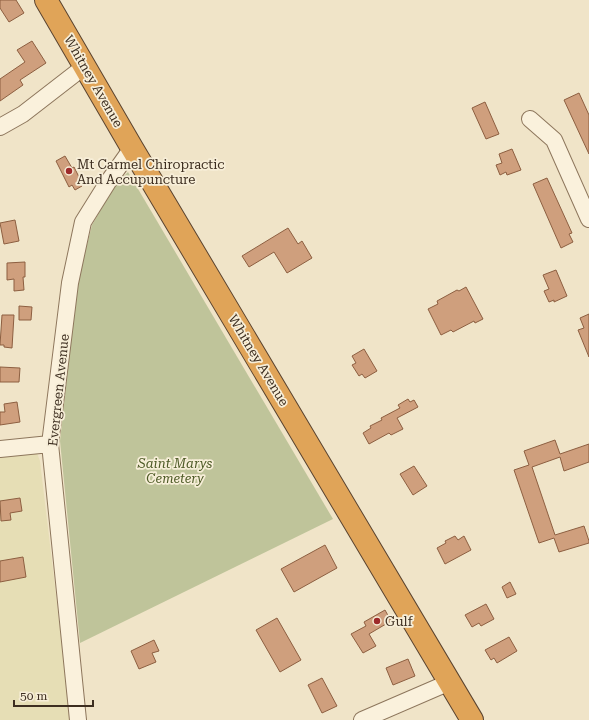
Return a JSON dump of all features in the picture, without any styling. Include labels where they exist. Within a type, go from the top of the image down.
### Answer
[{"type":"highway","name":"Whitney Avenue","points":[[46,0],[132,148],[472,720]]},
{"type":"street","points":[[0,127],[23,114],[85,66]]},
{"type":"street","points":[[530,119],[554,140],[589,219]]},
{"type":"street","name":"Evergreen Avenue","points":[[78,720],[50,444],[70,283],[83,222],[108,182],[132,148]]},
{"type":"street","points":[[0,449],[50,444]]},
{"type":"street","points":[[362,720],[450,682]]},
{"type":"shaded area","points":[[32,451],[37,453],[40,461],[71,720],[0,720],[0,453]]},
{"type":"green space","name":"Saint Marys Cemetery","points":[[128,172],[333,519],[80,643],[60,441],[77,284],[92,225],[115,185]]},
{"type":"building","points":[[0,0],[16,0],[24,13],[9,22],[0,8]]},
{"type":"building","points":[[32,41],[46,63],[20,80],[23,85],[0,101],[0,79],[25,62],[17,50]]},
{"type":"building","points":[[579,93],[589,115],[589,154],[564,100]]},
{"type":"building","points":[[485,102],[499,134],[486,139],[472,108]]},
{"type":"building","points":[[512,149],[521,170],[507,175],[506,172],[500,175],[496,165],[502,163],[499,154]]},
{"type":"building","name":"Mt Carmel Chiropractic And Accupuncture","points":[[65,156],[72,168],[74,167],[81,181],[82,186],[75,190],[72,185],[69,187],[56,161]]},
{"type":"building","points":[[547,178],[572,233],[569,234],[573,242],[561,248],[533,184]]},
{"type":"building","points":[[15,220],[19,241],[4,244],[0,223]]},
{"type":"building","points":[[288,228],[298,244],[302,241],[312,258],[287,273],[274,252],[249,267],[242,256]]},
{"type":"building","points":[[25,262],[25,277],[23,277],[24,290],[14,291],[14,279],[7,280],[7,263]]},
{"type":"building","points":[[556,270],[567,296],[554,302],[554,300],[549,302],[544,291],[549,289],[543,275]]},
{"type":"building","points":[[466,287],[483,319],[475,323],[474,321],[453,332],[451,330],[441,335],[428,309],[438,304],[437,301],[457,290],[459,291]]},
{"type":"building","points":[[19,306],[32,307],[31,320],[19,320]]},
{"type":"building","points":[[589,314],[589,357],[578,330],[584,328],[580,318]]},
{"type":"building","points":[[2,315],[14,315],[12,348],[0,345]]},
{"type":"building","points":[[364,349],[377,371],[365,378],[362,374],[359,376],[352,365],[356,363],[352,356]]},
{"type":"building","points":[[0,367],[20,368],[19,382],[0,382]]},
{"type":"building","points":[[408,399],[410,402],[414,400],[418,407],[397,418],[403,429],[391,435],[389,433],[369,444],[363,433],[371,428],[370,426],[382,420],[381,418],[400,408],[398,405]]},
{"type":"building","points":[[17,402],[20,422],[0,425],[0,412],[5,412],[4,404]]},
{"type":"building","points":[[555,440],[560,454],[589,444],[589,462],[564,471],[560,457],[532,467],[555,535],[584,526],[589,541],[589,543],[559,552],[554,538],[539,543],[514,470],[529,465],[524,451]]},
{"type":"building","points":[[414,466],[427,486],[413,495],[400,474]]},
{"type":"building","points":[[20,498],[22,511],[10,513],[11,520],[1,521],[0,501]]},
{"type":"building","points":[[455,536],[458,540],[464,536],[471,550],[445,564],[437,548],[446,543],[445,541]]},
{"type":"building","points":[[325,545],[337,568],[294,592],[281,569]]},
{"type":"building","points":[[23,557],[26,577],[0,582],[0,561]]},
{"type":"building","points":[[510,582],[516,594],[507,598],[502,587]]},
{"type":"building","points":[[486,604],[494,619],[481,626],[479,623],[472,627],[465,615]]},
{"type":"building","points":[[385,610],[391,621],[369,634],[376,646],[363,653],[351,634],[366,626],[364,622]]},
{"type":"building","points":[[277,618],[301,660],[280,672],[256,630]]},
{"type":"building","points":[[509,637],[517,651],[497,663],[494,658],[491,660],[485,650]]},
{"type":"building","points":[[154,640],[159,651],[152,653],[156,662],[139,669],[131,651]]},
{"type":"building","points":[[408,659],[415,676],[393,685],[386,668]]},
{"type":"building","points":[[322,678],[337,706],[322,713],[308,685]]},
{"type":"place","name":"Mt Carmel Chiropractic And Accupuncture","points":[[69,171]]},
{"type":"place","name":"Gulf","points":[[377,621]]}]
